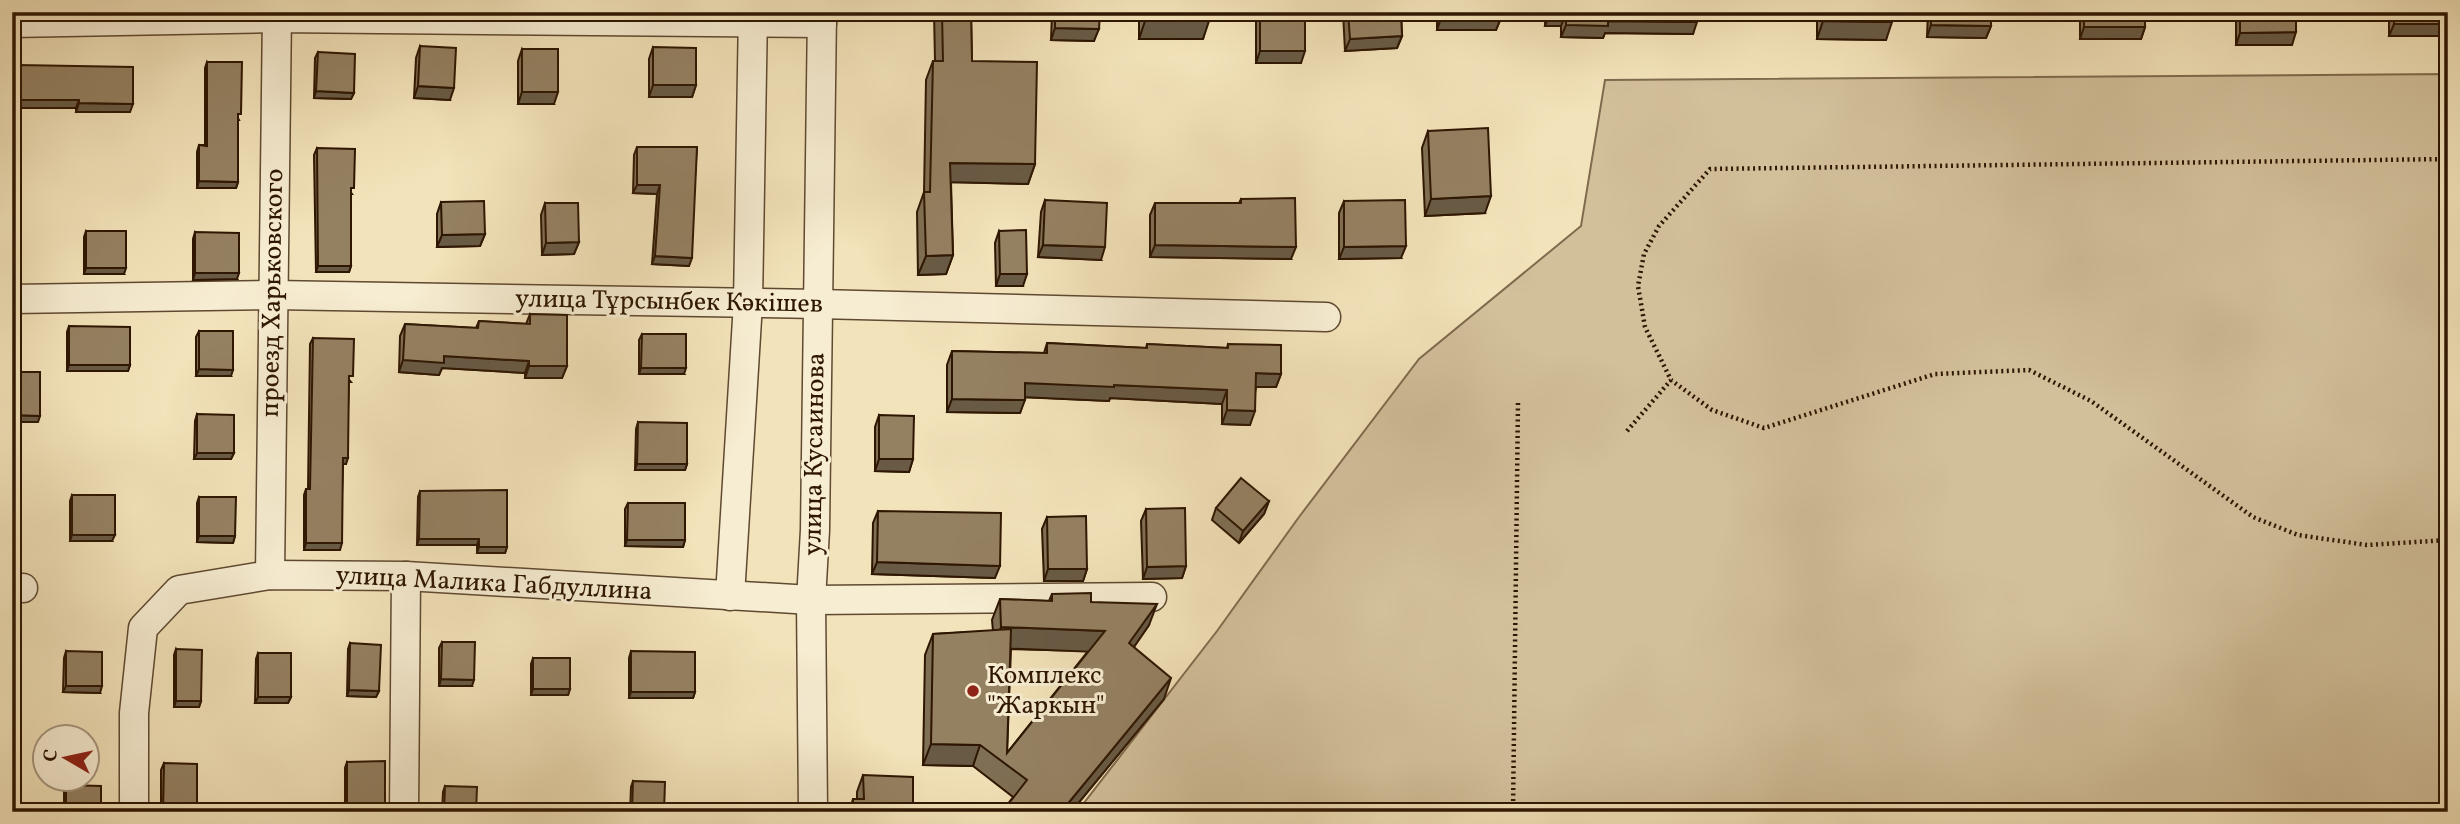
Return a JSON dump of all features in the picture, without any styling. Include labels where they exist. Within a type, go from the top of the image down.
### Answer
[{"type":"street","points":[[12,23],[276,15],[822,17]]},
{"type":"street","name":"проезд Харьковского","points":[[270,575],[276,15]]},
{"type":"street","points":[[730,596],[748,303],[753,17]]},
{"type":"street","name":"улица Кусаинова","points":[[813,812],[811,600],[815,530],[822,17]]},
{"type":"street","name":"улица Тұрсынбек Кәкішев","points":[[12,299],[273,295],[818,304],[1326,317]]},
{"type":"street","name":"улица Малика Габдуллина","points":[[134,812],[134,713],[143,628],[179,590],[270,575],[405,576],[811,600],[1153,597]]},
{"type":"street","points":[[404,812],[405,576]]},
{"type":"path","points":[[2448,159],[1710,169],[1659,226],[1644,254],[1638,286],[1645,327],[1671,380],[1712,410],[1764,428],[1935,374],[2029,370],[2091,401],[2253,517],[2298,535],[2367,545],[2448,540]]},
{"type":"path","points":[[1627,431],[1671,380]]},
{"type":"path","points":[[1513,812],[1517,402]]},
{"type":"shaded area","points":[[2448,74],[2448,812],[1077,812],[1217,631],[1299,517],[1419,359],[1581,226],[1605,80]]},
{"type":"building","points":[[942,12],[971,12],[972,61],[1037,62],[1035,164],[950,163],[953,255],[926,256],[924,192],[930,192],[933,61],[943,61]]},
{"type":"building","points":[[1055,12],[1100,12],[1099,29],[1055,28]]},
{"type":"building","points":[[1145,12],[1209,12],[1209,21],[1145,21]]},
{"type":"building","points":[[1260,12],[1305,12],[1305,51],[1260,51]]},
{"type":"building","points":[[1348,12],[1401,12],[1402,36],[1350,39]]},
{"type":"building","points":[[1441,12],[1501,12],[1501,18],[1441,18]]},
{"type":"building","points":[[1550,12],[1698,12],[1697,22],[1608,21],[1608,26],[1566,25],[1566,14]]},
{"type":"building","points":[[1823,12],[1892,12],[1892,22],[1823,21]]},
{"type":"building","points":[[1931,12],[1991,12],[1991,26],[1931,25]]},
{"type":"building","points":[[2084,12],[2145,12],[2145,27],[2084,27]]},
{"type":"building","points":[[2240,12],[2296,12],[2296,32],[2240,33]]},
{"type":"building","points":[[2394,12],[2448,12],[2448,24],[2394,24]]},
{"type":"building","points":[[420,46],[456,48],[454,88],[418,86]]},
{"type":"building","points":[[653,47],[696,48],[696,85],[653,85]]},
{"type":"building","points":[[522,49],[558,49],[558,92],[522,92]]},
{"type":"building","points":[[318,52],[355,54],[354,93],[316,91]]},
{"type":"building","points":[[207,62],[242,62],[241,114],[238,114],[238,182],[199,181],[199,145],[207,146]]},
{"type":"building","points":[[18,65],[133,67],[133,104],[79,103],[79,100],[18,100]]},
{"type":"building","points":[[1488,128],[1491,196],[1431,199],[1428,131]]},
{"type":"building","points":[[637,147],[697,147],[692,258],[655,256],[660,185],[637,185]]},
{"type":"building","points":[[317,148],[355,149],[354,188],[351,188],[351,266],[318,266]]},
{"type":"building","points":[[1295,198],[1296,247],[1155,245],[1155,203],[1241,203],[1241,199]]},
{"type":"building","points":[[1045,200],[1107,203],[1105,247],[1043,245]]},
{"type":"building","points":[[1405,200],[1406,246],[1344,247],[1344,201]]},
{"type":"building","points":[[484,201],[485,234],[442,235],[441,202]]},
{"type":"building","points":[[545,203],[578,203],[579,242],[546,243]]},
{"type":"building","points":[[1026,230],[1027,274],[1000,274],[999,231]]},
{"type":"building","points":[[86,231],[126,231],[126,268],[86,268]]},
{"type":"building","points":[[195,232],[239,233],[239,273],[195,273]]},
{"type":"building","points":[[530,314],[567,315],[567,366],[529,366],[529,361],[444,356],[444,363],[403,360],[405,324],[478,328],[479,321],[530,324]]},
{"type":"building","points":[[69,326],[130,327],[130,365],[69,365]]},
{"type":"building","points":[[199,331],[233,331],[233,370],[199,369]]},
{"type":"building","points":[[642,334],[686,334],[686,368],[641,368]]},
{"type":"building","points":[[313,338],[354,339],[353,376],[349,376],[348,458],[343,458],[342,543],[306,543],[306,489],[310,489]]},
{"type":"building","points":[[1047,343],[1147,348],[1147,344],[1228,348],[1228,344],[1281,345],[1281,374],[1256,373],[1255,411],[1227,410],[1227,390],[1114,385],[1025,383],[1025,400],[952,399],[952,351],[1047,353]]},
{"type":"building","points":[[12,372],[40,372],[40,416],[12,415]]},
{"type":"building","points":[[197,414],[234,415],[234,453],[197,453]]},
{"type":"building","points":[[879,415],[914,416],[913,459],[879,459]]},
{"type":"building","points":[[638,422],[687,423],[687,464],[637,464]]},
{"type":"building","points":[[1241,478],[1269,501],[1243,531],[1216,508]]},
{"type":"building","points":[[507,490],[507,547],[479,547],[479,539],[419,539],[420,491]]},
{"type":"building","points":[[72,495],[115,495],[115,535],[72,535]]},
{"type":"building","points":[[199,497],[236,497],[235,536],[199,536]]},
{"type":"building","points":[[628,503],[685,503],[685,540],[627,540]]},
{"type":"building","points":[[1185,508],[1186,566],[1147,567],[1146,509]]},
{"type":"building","points":[[878,511],[1001,513],[1000,566],[877,562]]},
{"type":"building","points":[[1086,516],[1087,569],[1048,569],[1047,517]]},
{"type":"building","points":[[1091,593],[1091,602],[1157,604],[1129,643],[1171,678],[1061,812],[1002,812],[1027,780],[980,745],[931,744],[933,634],[1011,629],[1007,753],[1105,631],[1001,627],[1000,599],[1052,601],[1052,594]]},
{"type":"building","points":[[442,642],[475,642],[474,680],[441,679]]},
{"type":"building","points":[[350,643],[381,645],[379,691],[349,690]]},
{"type":"building","points":[[176,649],[202,650],[201,701],[176,701]]},
{"type":"building","points":[[66,651],[102,652],[102,686],[66,686]]},
{"type":"building","points":[[631,651],[695,652],[695,692],[631,692]]},
{"type":"building","points":[[258,653],[291,653],[291,697],[258,697]]},
{"type":"building","points":[[12,656],[15,656],[15,687],[12,687]]},
{"type":"building","points":[[533,658],[570,658],[570,689],[533,689]]},
{"type":"building","points":[[385,761],[385,807],[347,807],[347,762]]},
{"type":"building","points":[[164,763],[197,764],[197,812],[163,812]]},
{"type":"building","points":[[863,775],[913,777],[913,812],[853,812],[853,799],[864,799]]},
{"type":"building","points":[[633,781],[665,782],[664,812],[632,812]]},
{"type":"building","points":[[445,786],[477,787],[476,812],[444,812]]},
{"type":"building","points":[[66,792],[101,792],[101,812],[66,812]]},
{"type":"place","name":"Комплекс \"Жаркын\"","points":[[973,691]]}]
